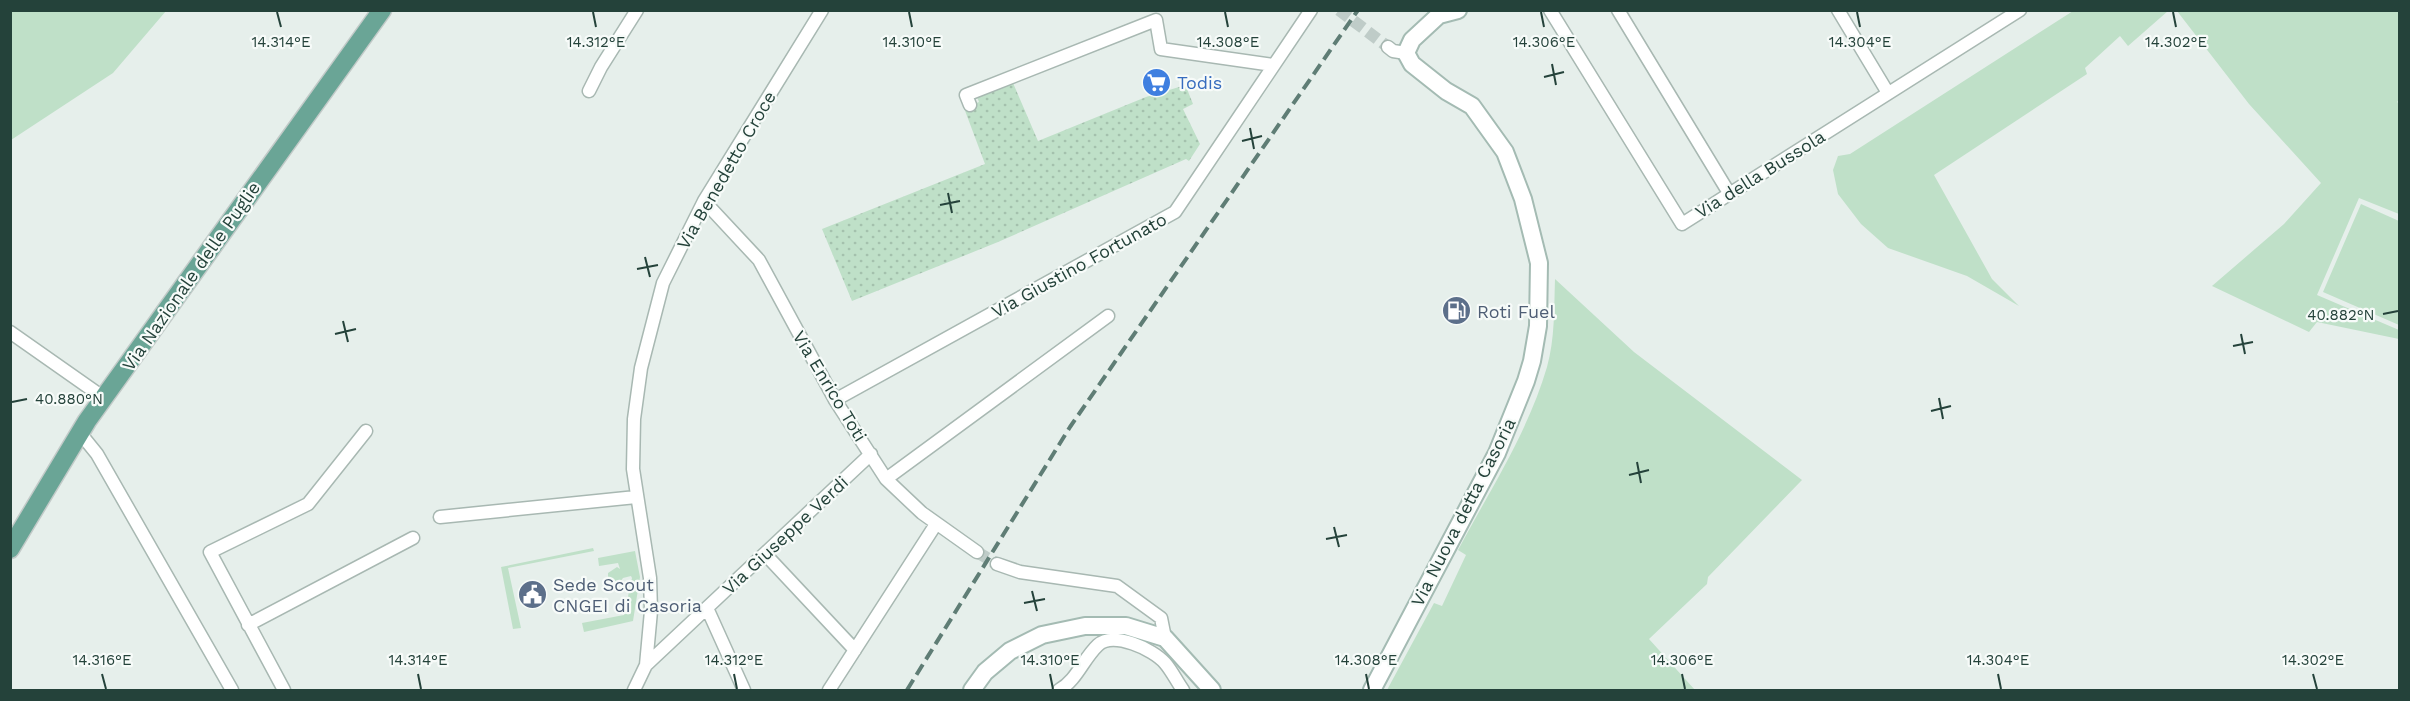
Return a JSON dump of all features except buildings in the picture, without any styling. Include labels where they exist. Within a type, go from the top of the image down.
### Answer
[{"type":"main road","name":"Via Nazionale delle Puglie","points":[[10,549],[80,433],[104,398],[382,10]]},
{"type":"street","points":[[589,91],[601,67],[637,10]]},
{"type":"street","name":"Via Benedetto Croce","points":[[634,690],[646,665],[651,611],[650,578],[633,469],[634,419],[640,368],[663,282],[704,201],[822,10]]},
{"type":"street","name":"Via Giustino Fortunato","points":[[835,400],[1175,212],[1311,10]]},
{"type":"street","points":[[1388,47],[1393,51],[1406,53],[1412,40],[1439,15],[1458,10]]},
{"type":"street","name":"Via della Bussola","points":[[1550,10],[1682,224],[2020,10]]},
{"type":"street","points":[[1618,10],[1729,193]]},
{"type":"street","points":[[1838,10],[1888,93]]},
{"type":"street","points":[[970,105],[966,95],[1156,20],[1161,49],[1273,65]]},
{"type":"street","name":"Via Nuova detta Casoria","points":[[1372,690],[1497,453],[1526,381],[1538,326],[1539,263],[1523,199],[1505,152],[1473,106],[1446,91],[1412,64],[1406,53]]},
{"type":"street","name":"Via Enrico Toti","points":[[704,201],[759,260],[835,400],[886,479],[936,524],[977,552]]},
{"type":"street","points":[[886,479],[1108,316]]},
{"type":"street","points":[[10,332],[104,398]]},
{"type":"street","points":[[284,690],[210,552],[308,504],[366,431]]},
{"type":"street","points":[[80,433],[97,454],[232,690]]},
{"type":"street","name":"Via Giuseppe Verdi","points":[[646,665],[871,454]]},
{"type":"street","points":[[440,517],[636,496]]},
{"type":"street","points":[[829,690],[936,524]]},
{"type":"street","points":[[249,625],[413,538]]},
{"type":"street","points":[[765,554],[855,650]]},
{"type":"street","points":[[997,564],[1020,572],[1117,586],[1161,618],[1166,638],[1212,690]]},
{"type":"street","points":[[707,608],[744,690]]},
{"type":"street","points":[[972,690],[985,672],[1010,651],[1042,635],[1085,626],[1126,626],[1166,638]]},
{"type":"street","points":[[1059,690],[1068,686],[1099,644],[1115,639],[1137,644],[1164,661],[1183,690]]},
{"type":"green space","points":[[11,10],[166,11],[113,73],[11,140]]},
{"type":"green space","points":[[2073,11],[2168,11],[2128,46],[2120,36],[2085,68],[2087,74],[1934,175],[1992,279],[2019,306],[1967,276],[1888,248],[1861,224],[1838,194],[1833,170],[1838,156],[1850,154]]},
{"type":"green space","points":[[2177,11],[2399,11],[2400,99],[2397,102],[2400,104],[2399,214],[2359,198],[2317,295],[2399,330],[2399,339],[2317,322],[2309,332],[2212,286],[2284,224],[2321,183],[2249,104]]},
{"type":"green space","points":[[1013,83],[1038,141],[1146,97],[1189,84],[1197,84],[1187,89],[1193,104],[1183,109],[1200,144],[1189,161],[1186,159],[998,242],[852,301],[822,229],[985,164],[964,108],[979,102],[977,97]]},
{"type":"green space","points":[[2361,204],[2399,221],[2399,325],[2323,292]]},
{"type":"green space","points":[[1555,279],[1634,352],[1802,480],[1708,577],[1707,584],[1649,639],[1695,690],[1387,690],[1434,603],[1442,606],[1466,555],[1458,550],[1530,415],[1550,356],[1554,323]]},
{"type":"green space","points":[[593,548],[594,551],[508,568],[521,628],[513,629],[501,567]]},
{"type":"green space","points":[[635,551],[640,577],[633,621],[584,632],[582,623],[624,615],[632,578],[631,576],[623,578],[620,582],[613,584],[608,582],[608,573],[617,567],[620,569],[618,563],[599,566],[598,558]]},
{"type":"tunnel","points":[[1339,10],[1388,47]]},
{"type":"tunnel","points":[[977,552],[997,564]]},
{"type":"railway","points":[[907,690],[1070,427],[1358,10]]},
{"type":"place","name":"Todis","points":[[1156,82]]},
{"type":"place","name":"Roti Fuel","points":[[1456,311]]},
{"type":"place","name":"Sede Scout CNGEI di Casoria","points":[[532,594]]}]
